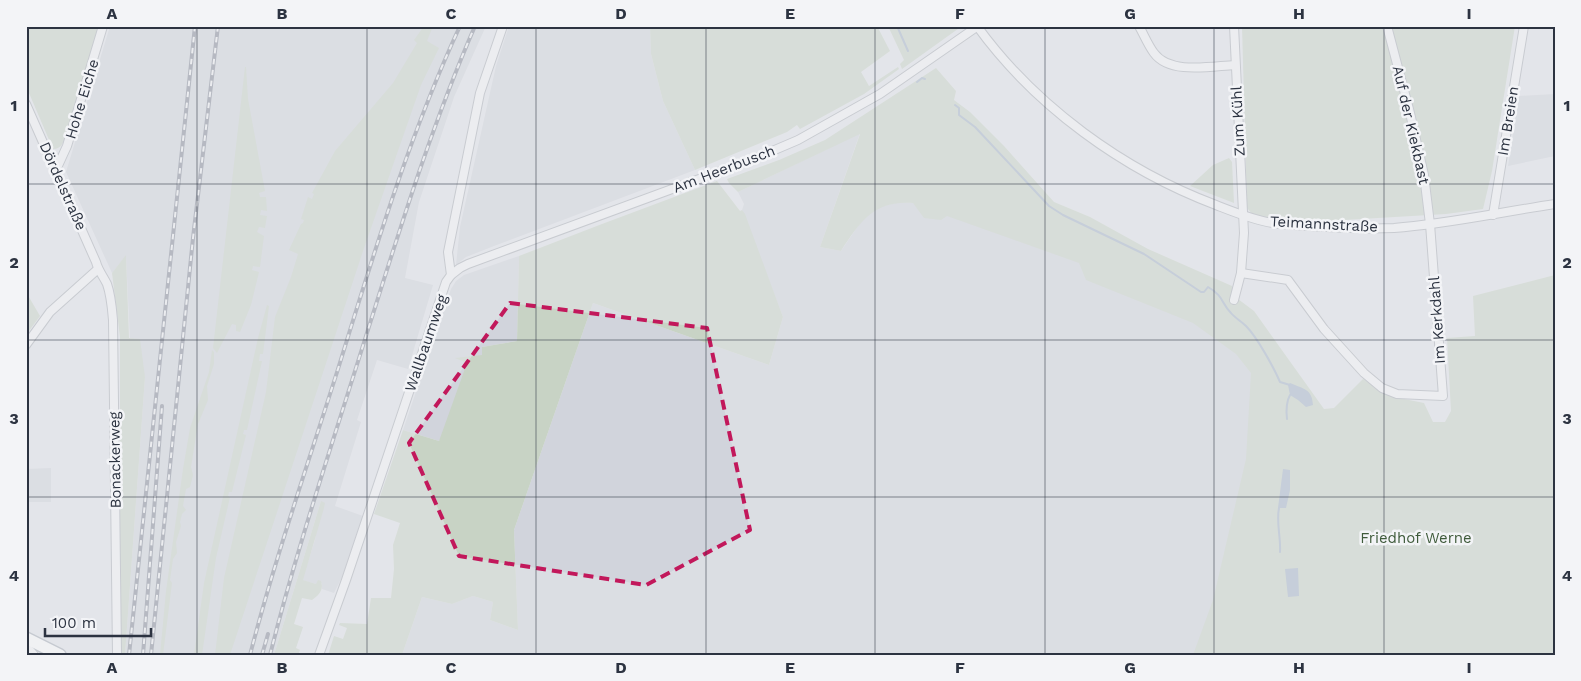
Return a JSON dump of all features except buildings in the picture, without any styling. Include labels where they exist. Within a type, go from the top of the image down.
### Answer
[{"type":"main road","points":[[26,638],[60,655]]},
{"type":"main road","points":[[26,645],[42,655]]},
{"type":"street","name":"Hohe Eiche","points":[[56,170],[67,146],[103,26]]},
{"type":"street","name":"Wallbaumweg","points":[[319,654],[346,580],[446,282],[451,275],[448,252],[480,92],[503,26]]},
{"type":"street","name":"Am Heerbusch","points":[[451,275],[468,264],[751,160],[798,140],[880,94],[977,26]]},
{"type":"street","name":"Teimannstraße","points":[[977,26],[993,49],[1031,87],[1062,115],[1100,144],[1184,193],[1242,215],[1273,223],[1328,227],[1393,228],[1493,215],[1555,204]]},
{"type":"street","points":[[1139,26],[1154,54],[1169,65],[1185,67],[1235,65]]},
{"type":"street","name":"Zum Kühl","points":[[1234,26],[1244,233],[1241,273],[1234,300]]},
{"type":"street","name":"Auf der Kiekbast","points":[[1387,26],[1420,152],[1430,224]]},
{"type":"street","name":"Im Breien","points":[[1493,215],[1524,26]]},
{"type":"street","name":"Dördelstraße","points":[[26,104],[98,269]]},
{"type":"street","name":"Im Kerkdahl","points":[[1241,273],[1288,280],[1324,329],[1369,377],[1382,388],[1397,394],[1442,396],[1430,224]]},
{"type":"street","points":[[26,346],[50,312],[98,269]]},
{"type":"street","name":"Bonackerweg","points":[[98,269],[109,291],[113,320],[117,655]]},
{"type":"street","points":[[26,645],[34,655]]},
{"type":"highlighted area","points":[[510,303],[707,328],[750,530],[646,585],[459,556],[409,443]]},
{"type":"shaded area","points":[[110,26],[486,26],[454,97],[419,202],[405,278],[433,285],[408,369],[377,360],[357,420],[361,422],[335,506],[363,516],[344,573],[334,593],[322,589],[322,583],[316,584],[302,580],[315,540],[321,501],[274,655],[125,655],[145,377],[130,339],[126,256],[112,273],[66,172]]},
{"type":"shaded area","points":[[509,26],[650,26],[651,54],[663,101],[695,170],[466,257],[456,265],[460,227],[496,66]]},
{"type":"shaded area","points":[[1555,94],[1555,156],[1508,166],[1519,96]]},
{"type":"shaded area","points":[[860,133],[820,247],[841,251],[862,220],[878,207],[900,202],[913,203],[1205,307],[1257,365],[1268,655],[402,655],[422,597],[452,604],[473,596],[493,602],[490,620],[518,630],[514,530],[593,303],[769,365],[783,317],[742,210],[744,204],[738,192]]},
{"type":"shaded area","points":[[519,256],[517,341],[482,347],[488,363],[439,441],[403,430],[451,289],[456,281],[464,275]]},
{"type":"shaded area","points":[[51,468],[51,502],[26,502],[26,469]]},
{"type":"green space","points":[[26,26],[99,26],[66,135],[62,145],[56,149],[53,149],[26,86]]},
{"type":"green space","points":[[424,26],[433,26],[427,41],[439,48],[421,85],[363,251],[230,655],[215,655],[224,578],[266,392],[275,317],[298,254],[289,250],[303,223],[304,220],[301,219],[308,197],[312,199],[314,194],[312,193],[335,151],[393,83],[417,43],[414,40]]},
{"type":"green space","points":[[650,26],[877,26],[890,51],[861,72],[869,86],[898,67],[899,69],[864,94],[800,129],[797,125],[787,132],[695,170],[663,101],[651,54]]},
{"type":"green space","points":[[888,26],[962,26],[902,69],[900,64],[904,60]]},
{"type":"green space","points":[[1242,26],[1515,26],[1492,171],[1483,209],[1446,214],[1327,221],[1254,216],[1247,208]]},
{"type":"green space","points":[[245,67],[248,99],[265,191],[259,193],[260,197],[266,197],[267,211],[261,210],[260,215],[267,216],[265,228],[259,227],[257,232],[264,236],[260,267],[253,266],[252,270],[259,272],[251,305],[240,332],[236,331],[236,325],[232,324],[217,353],[213,348]]},
{"type":"green space","name":"Friedhof Werne","points":[[936,68],[956,91],[954,100],[970,112],[1004,146],[1054,202],[1090,217],[1148,249],[1232,286],[1238,299],[1254,311],[1324,409],[1334,408],[1363,379],[1394,397],[1424,403],[1433,422],[1445,422],[1451,411],[1447,338],[1475,336],[1473,296],[1555,275],[1555,655],[1193,655],[1213,600],[1246,459],[1251,373],[1236,354],[1193,323],[1086,280],[1079,263],[947,216],[941,220],[924,218],[913,203],[888,205],[870,215],[855,230],[841,251],[820,247],[860,134],[738,192],[727,179],[779,160],[825,140]]},
{"type":"green space","points":[[1229,158],[1232,162],[1234,203],[1190,186],[1213,165]]},
{"type":"green space","points":[[717,181],[740,211],[742,210],[745,214],[783,317],[769,365],[593,303],[514,530],[518,630],[490,620],[493,602],[473,596],[452,604],[422,597],[402,655],[328,655],[334,636],[343,639],[347,628],[339,625],[340,623],[367,624],[371,598],[391,598],[394,569],[393,545],[400,523],[374,514],[403,430],[439,441],[467,363],[455,358],[482,355],[482,347],[517,341],[519,256]]},
{"type":"green space","points":[[126,255],[129,338],[140,339],[145,377],[125,655],[120,655],[120,337],[112,273]]},
{"type":"green space","points":[[26,292],[40,316],[26,335]]},
{"type":"green space","points":[[267,305],[269,306],[263,354],[260,354],[259,361],[262,361],[247,430],[244,430],[243,434],[246,435],[232,492],[229,492],[228,496],[230,497],[216,558],[202,655],[194,655],[204,583]]},
{"type":"green space","points":[[212,350],[214,352],[214,364],[207,386],[208,400],[198,424],[191,467],[193,475],[190,487],[186,489],[183,506],[186,510],[182,514],[181,526],[176,542],[177,553],[173,559],[170,580],[172,583],[163,655],[160,655],[166,591],[183,469],[190,428],[209,372]]},
{"type":"green space","points":[[321,501],[325,503],[324,508],[303,580],[316,584],[318,580],[321,581],[321,590],[312,600],[302,598],[294,624],[303,627],[296,648],[300,650],[298,655],[274,655]]},
{"type":"water","points":[[1290,383],[1303,388],[1309,393],[1313,405],[1306,407],[1290,395],[1288,385]]},
{"type":"water","points":[[1283,469],[1290,470],[1290,490],[1286,508],[1278,508]]},
{"type":"water","points":[[1298,568],[1299,596],[1288,597],[1285,569]]},
{"type":"waterway","points":[[897,26],[908,51]]},
{"type":"waterway","points":[[917,82],[922,78],[925,79]]},
{"type":"waterway","points":[[955,105],[959,108],[959,115],[975,127],[1049,206],[1063,215],[1144,254],[1201,292],[1204,292],[1208,287],[1213,290],[1233,315],[1255,337],[1280,382],[1290,385]]},
{"type":"waterway","points":[[1287,419],[1287,406],[1290,395]]},
{"type":"waterway","points":[[1279,508],[1280,552]]},
{"type":"railway","points":[[129,655],[195,26]]},
{"type":"railway","points":[[151,655],[193,238],[218,26]]},
{"type":"railway","points":[[250,655],[281,547],[393,195],[424,110],[460,26]]},
{"type":"railway","points":[[270,655],[328,455],[403,219],[444,102],[475,26]]},
{"type":"railway","points":[[143,655],[162,406]]},
{"type":"railway","points":[[262,655],[268,634]]}]
